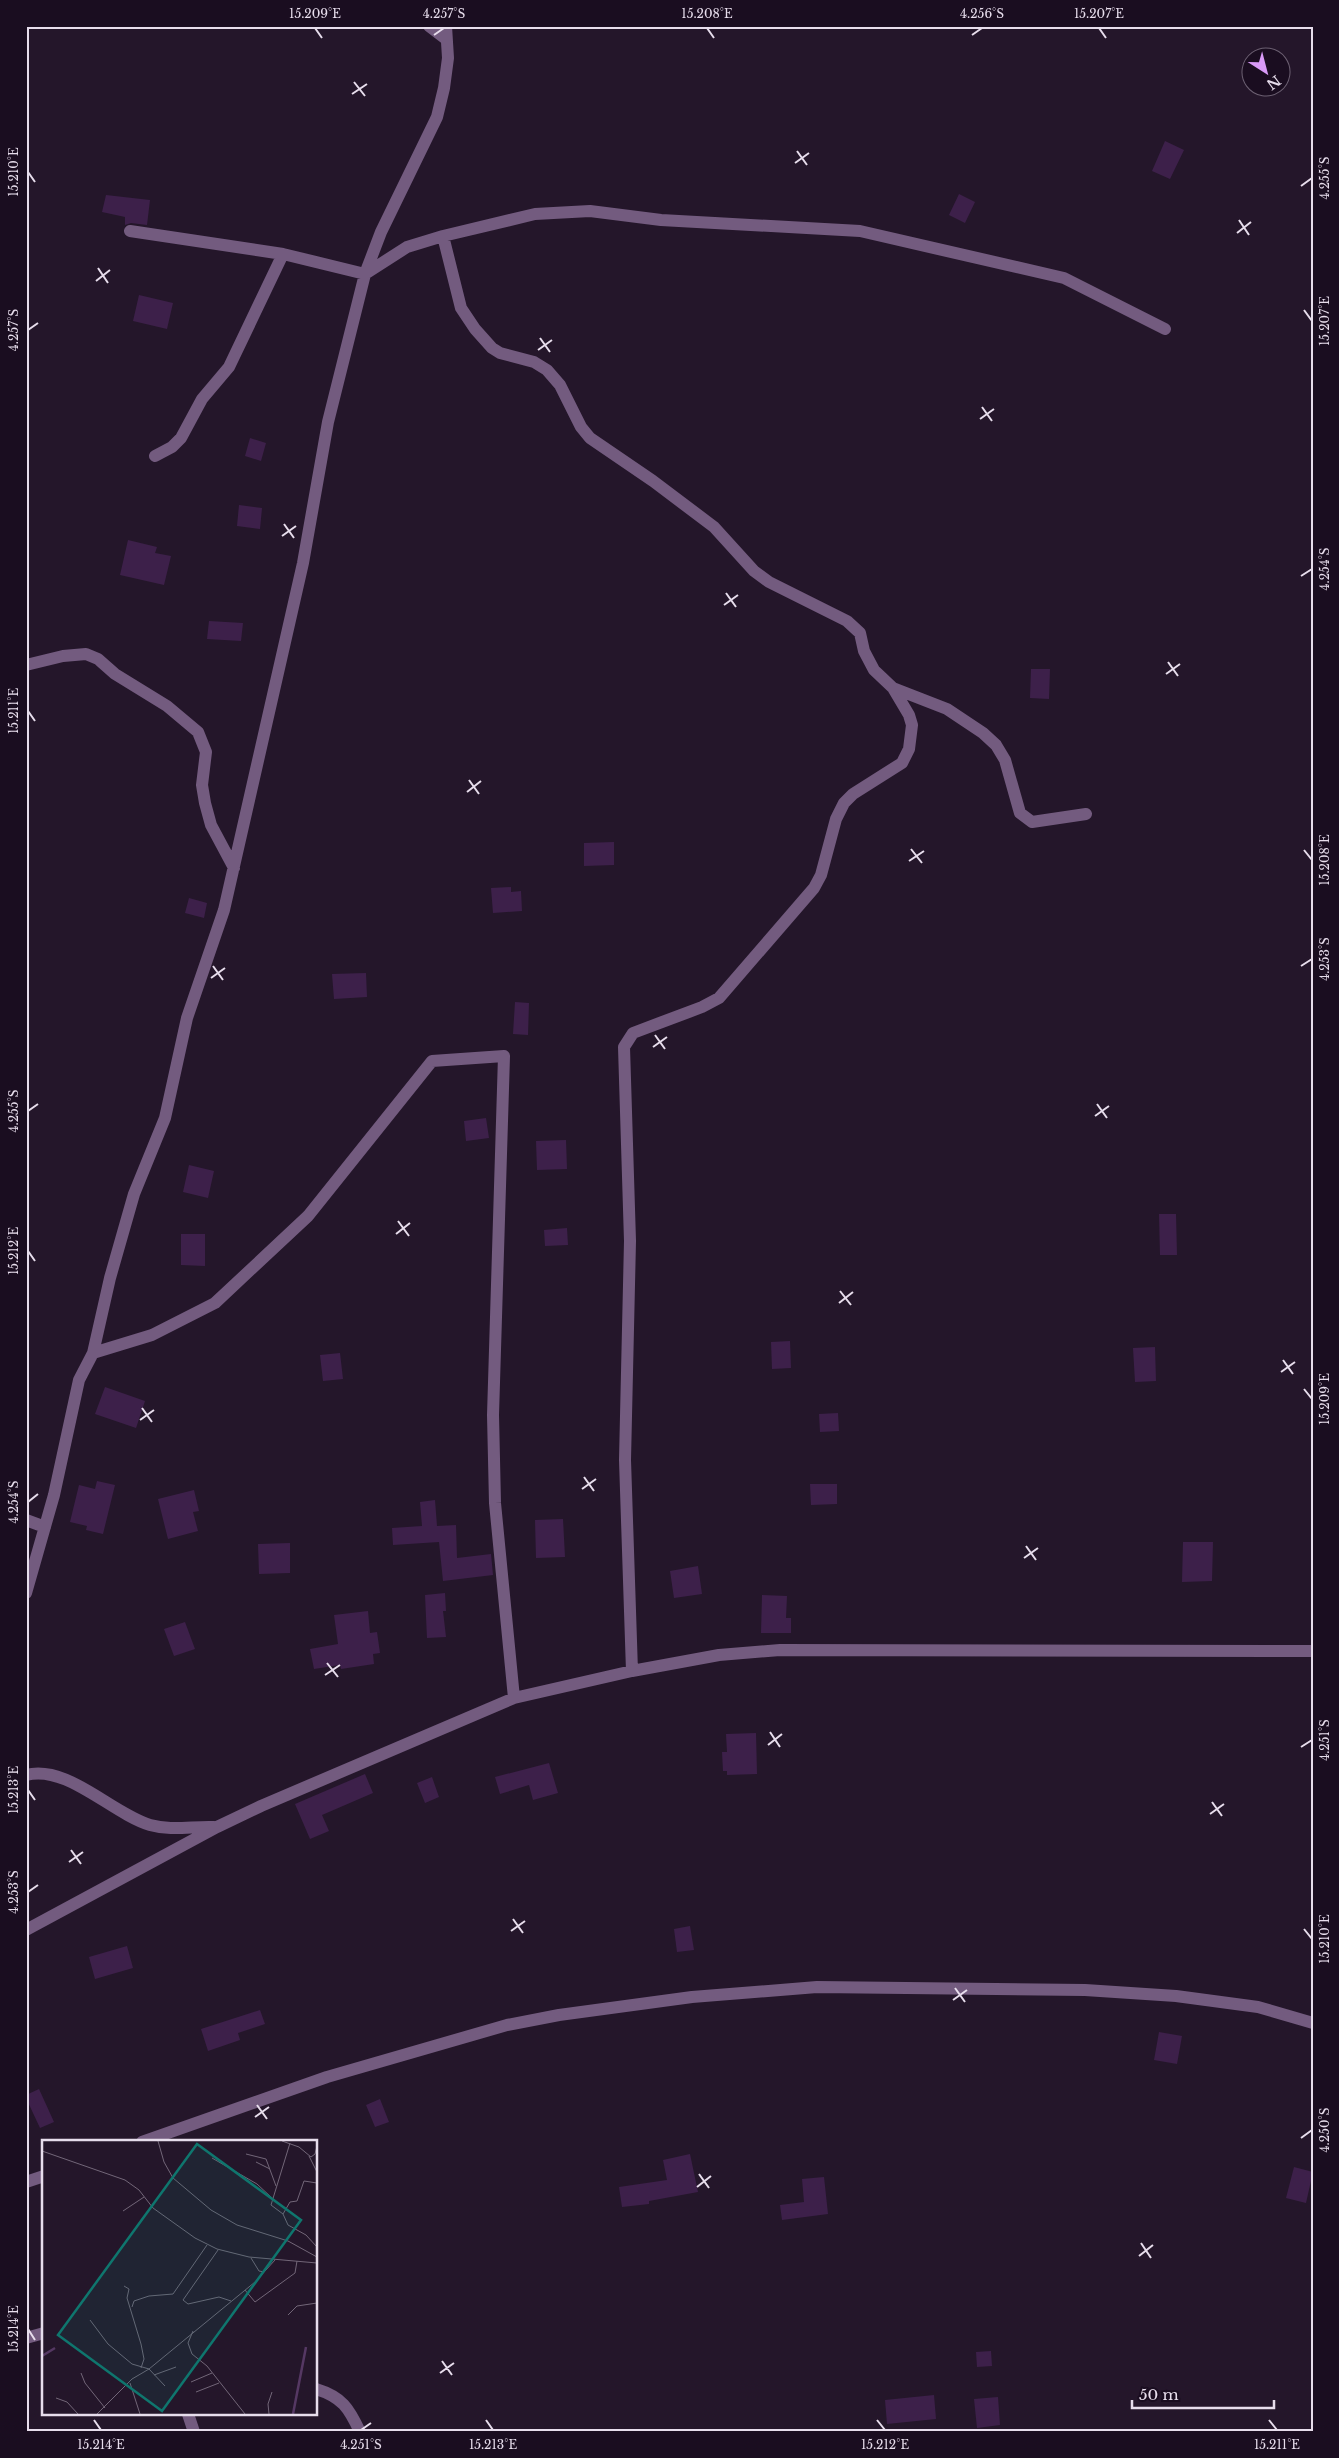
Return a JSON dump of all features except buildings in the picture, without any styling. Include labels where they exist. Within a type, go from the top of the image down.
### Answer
[{"type":"street","points":[[429,26],[446,40]]},
{"type":"street","points":[[26,1593],[54,1495],[77,1388],[84,1368],[93,1353],[134,1194],[165,1118],[187,1018],[218,928],[234,868],[303,563],[328,422],[365,274],[381,232],[437,117],[444,88],[448,58],[446,26]]},
{"type":"street","points":[[130,231],[284,254],[365,274],[407,247],[443,236],[535,214],[590,212],[661,220],[860,231],[1064,278],[1165,329]]},
{"type":"street","points":[[443,236],[461,308],[475,329],[492,348],[500,353],[534,362],[547,370],[560,385],[581,427],[590,438],[653,481],[714,527],[754,571],[770,582],[847,621],[860,633],[864,651],[874,670],[893,688],[909,715],[912,725],[909,749],[902,763],[853,794],[844,804],[836,819],[821,875],[814,888],[719,998],[702,1007],[633,1033],[624,1047],[630,1241],[625,1460],[632,1671]]},
{"type":"street","points":[[155,456],[172,447],[180,438],[202,399],[228,367],[284,254]]},
{"type":"street","points":[[26,665],[62,656],[86,654],[98,659],[115,674],[167,706],[198,732],[206,752],[202,785],[204,803],[211,825],[234,868]]},
{"type":"street","points":[[893,688],[947,709],[984,733],[996,745],[1004,760],[1020,813],[1027,820],[1032,822],[1086,814]]},
{"type":"street","points":[[93,1353],[152,1335],[215,1303],[308,1216],[432,1061],[504,1056],[494,1444],[495,1503],[514,1698]]},
{"type":"street","points":[[26,1520],[45,1527]]},
{"type":"street","points":[[26,1930],[216,1827],[261,1806],[514,1698],[632,1671],[719,1655],[780,1650],[1313,1651]]},
{"type":"street","points":[[26,1774],[42,1771],[66,1779],[130,1818],[151,1825],[166,1829],[216,1827]]},
{"type":"street","points":[[148,2140],[327,2077],[507,2025],[559,2015],[692,1997],[817,1987],[1085,1990],[1176,1996],[1258,2007],[1313,2023]]},
{"type":"street","points":[[26,2182],[42,2177]]},
{"type":"street","points":[[26,2338],[42,2334]]},
{"type":"street","points":[[318,2390],[340,2399],[352,2414],[360,2432]]},
{"type":"street","points":[[189,2416],[194,2432]]}]
